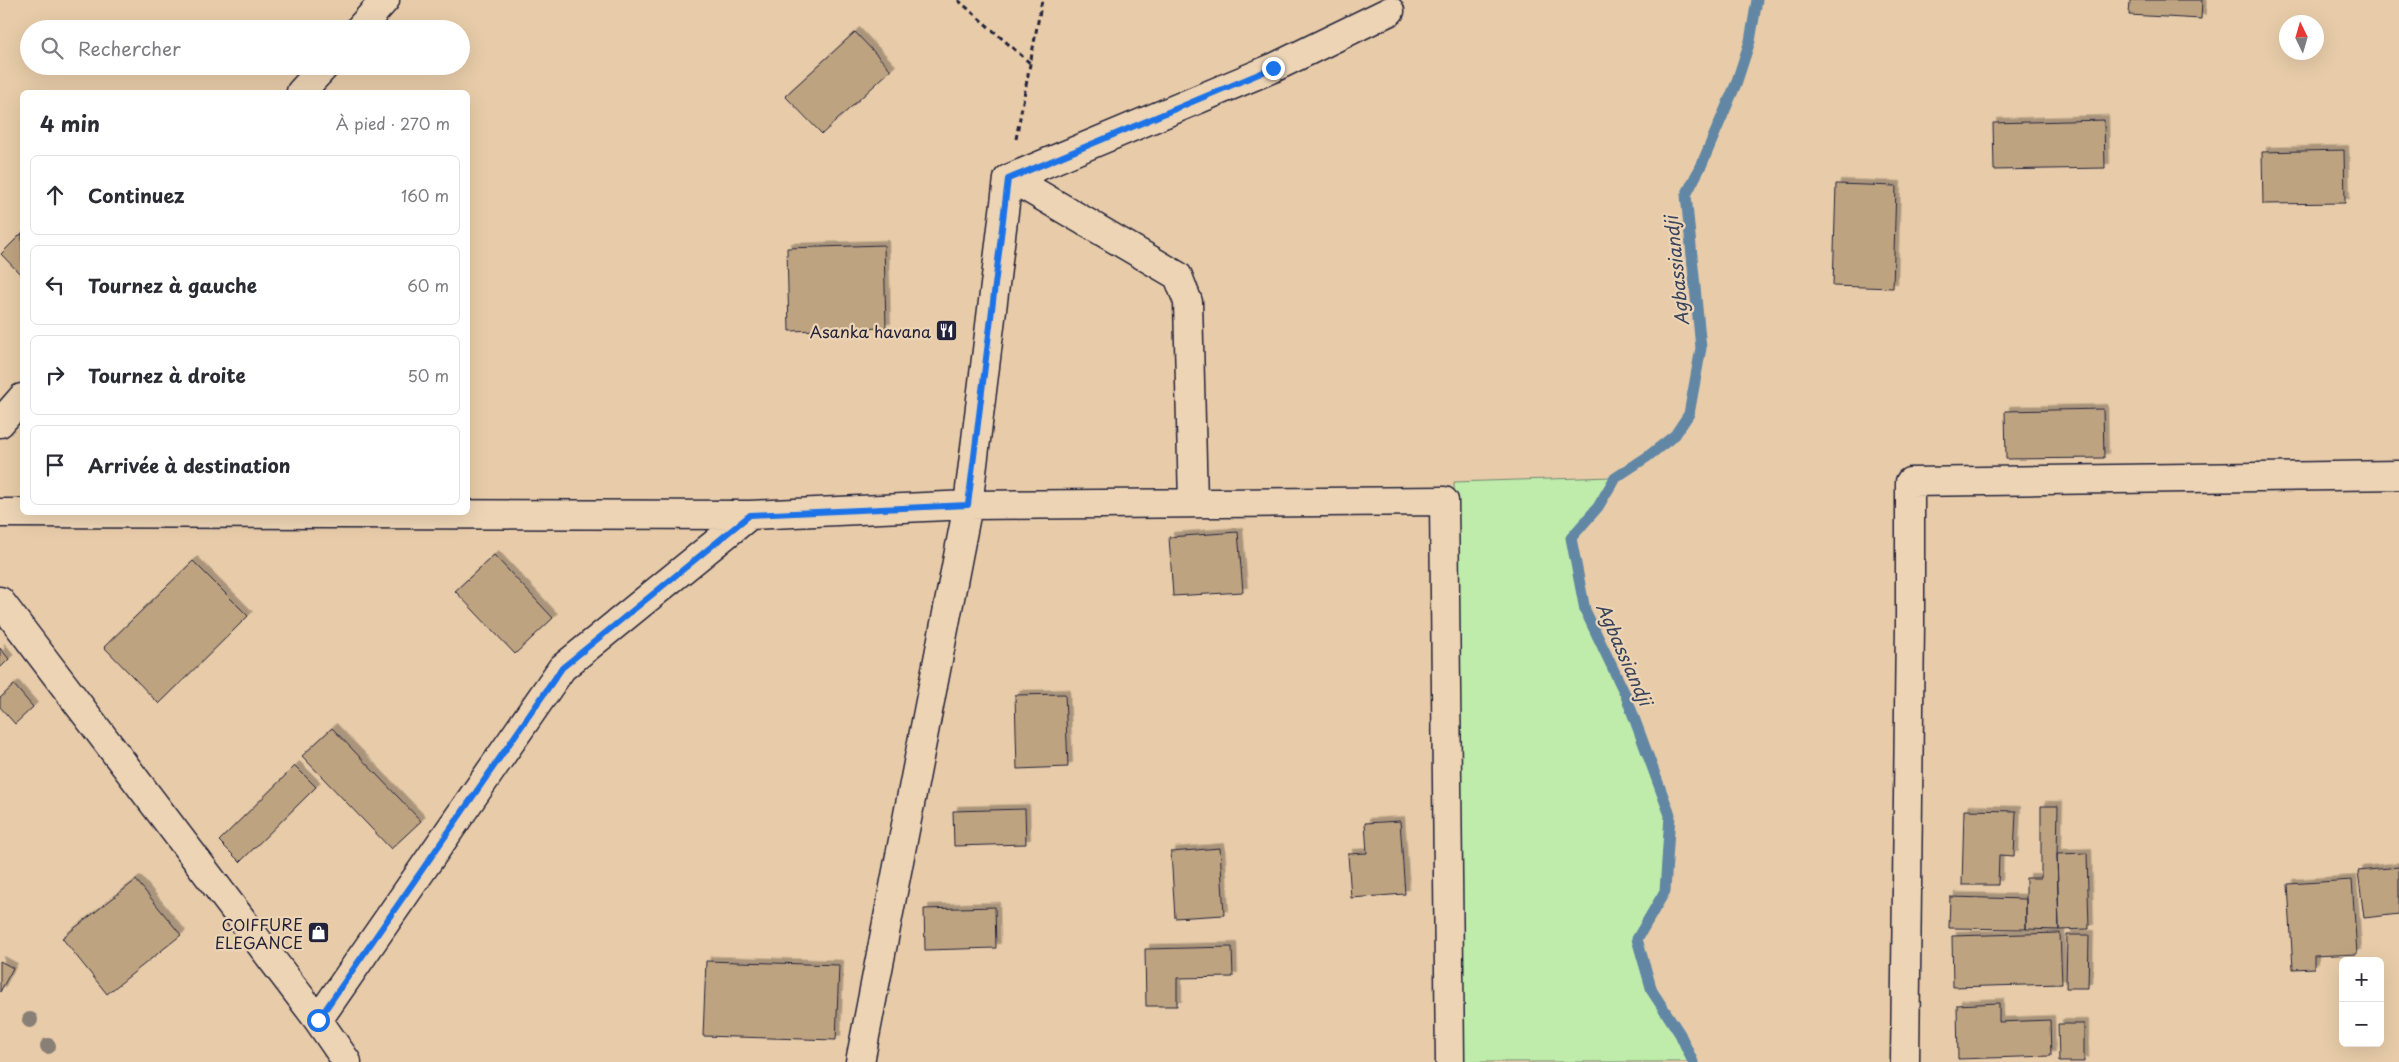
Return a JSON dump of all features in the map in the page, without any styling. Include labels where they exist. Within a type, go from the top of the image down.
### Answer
[{"type":"street","points":[[367,20],[385,0]]},
{"type":"street","points":[[1010,178],[1273,68],[1390,11]]},
{"type":"street","points":[[303,90],[317,75]]},
{"type":"street","points":[[1010,178],[1178,276],[1188,302],[1193,503]]},
{"type":"street","points":[[860,1062],[968,505],[1010,178]]},
{"type":"street","points":[[0,423],[20,400]]},
{"type":"street","points":[[1905,1062],[1910,482],[2399,475]]},
{"type":"street","points":[[470,514],[750,515],[968,505],[1444,500],[1450,1062]]},
{"type":"street","points":[[0,513],[20,513]]},
{"type":"street","points":[[318,1020],[562,668],[750,515]]},
{"type":"street","points":[[0,601],[318,1020],[347,1062]]},
{"type":"path","points":[[958,0],[1030,63]]},
{"type":"path","points":[[1010,178],[1042,0]]},
{"type":"green space","points":[[1613,477],[1597,507],[1570,537],[1583,610],[1625,696],[1668,815],[1664,890],[1636,938],[1650,990],[1678,1034],[1692,1062],[1462,1062],[1454,482]]},
{"type":"building","points":[[2130,0],[2202,0],[2201,19],[2129,15]]},
{"type":"building","points":[[855,32],[891,70],[822,134],[785,96]]},
{"type":"building","points":[[2104,120],[2105,168],[1994,170],[1993,123]]},
{"type":"building","points":[[2344,150],[2345,203],[2263,204],[2262,152]]},
{"type":"building","points":[[1836,184],[1896,186],[1893,288],[1833,286]]},
{"type":"building","points":[[20,235],[20,274],[1,254]]},
{"type":"building","points":[[884,245],[886,328],[789,331],[787,248]]},
{"type":"building","points":[[2103,409],[2104,458],[2006,459],[2005,411]]},
{"type":"building","points":[[1238,532],[1243,592],[1173,596],[1169,537]]},
{"type":"building","points":[[494,555],[553,618],[515,654],[455,591]]},
{"type":"building","points":[[193,561],[248,616],[159,704],[104,647]]},
{"type":"building","points":[[0,648],[9,659],[0,668]]},
{"type":"building","points":[[14,685],[33,707],[15,724],[0,707],[0,698]]},
{"type":"building","points":[[1065,694],[1068,767],[1017,769],[1015,695]]},
{"type":"building","points":[[332,728],[421,821],[391,849],[302,756]]},
{"type":"building","points":[[295,766],[316,787],[240,862],[219,841]]},
{"type":"building","points":[[2041,806],[2058,806],[2059,930],[2026,929],[2026,878],[2041,878]]},
{"type":"building","points":[[1025,809],[1026,844],[954,846],[953,811]]},
{"type":"building","points":[[1964,810],[2016,811],[2014,856],[1999,855],[1998,885],[1962,885]]},
{"type":"building","points":[[1400,821],[1405,894],[1351,898],[1348,854],[1367,853],[1365,823]]},
{"type":"building","points":[[1220,848],[1224,915],[1175,918],[1171,852]]},
{"type":"building","points":[[2087,853],[2089,929],[2059,930],[2057,854]]},
{"type":"building","points":[[2399,867],[2399,914],[2364,918],[2358,871]]},
{"type":"building","points":[[136,880],[181,935],[107,994],[62,938]]},
{"type":"building","points":[[2352,880],[2357,954],[2314,956],[2314,968],[2293,969],[2288,884]]},
{"type":"building","points":[[1950,897],[2026,899],[2026,929],[1949,928]]},
{"type":"building","points":[[995,907],[996,948],[925,950],[924,909]]},
{"type":"building","points":[[2060,933],[2062,984],[1953,987],[1952,936]]},
{"type":"building","points":[[2067,935],[2089,935],[2088,988],[2066,988]]},
{"type":"building","points":[[1232,947],[1233,977],[1177,978],[1177,1006],[1146,1006],[1145,949]]},
{"type":"building","points":[[0,961],[13,968],[0,992]]},
{"type":"building","points":[[706,961],[839,965],[836,1040],[703,1036]]},
{"type":"building","points":[[1999,1003],[1999,1022],[2050,1020],[2051,1056],[1958,1059],[1957,1005]]},
{"type":"building","points":[[2058,1024],[2084,1024],[2084,1062],[2059,1062]]},
{"type":"waterway","name":"Agbassiandji","points":[[1693,1062],[1680,1034],[1652,991],[1637,939],[1665,891],[1670,815],[1626,696],[1585,610],[1571,538],[1598,507],[1615,478],[1647,457],[1675,435],[1689,414],[1701,348],[1686,195],[1701,166],[1736,84],[1750,41],[1757,0]]},
{"type":"place","name":"Asanka havana","points":[[947,331]]},
{"type":"place","name":"COIFFURE ELEGANCE","points":[[319,933]]},
{"type":"route","points":[[318,1020],[562,668],[750,515],[968,505],[1008,179],[1273,68]]}]
